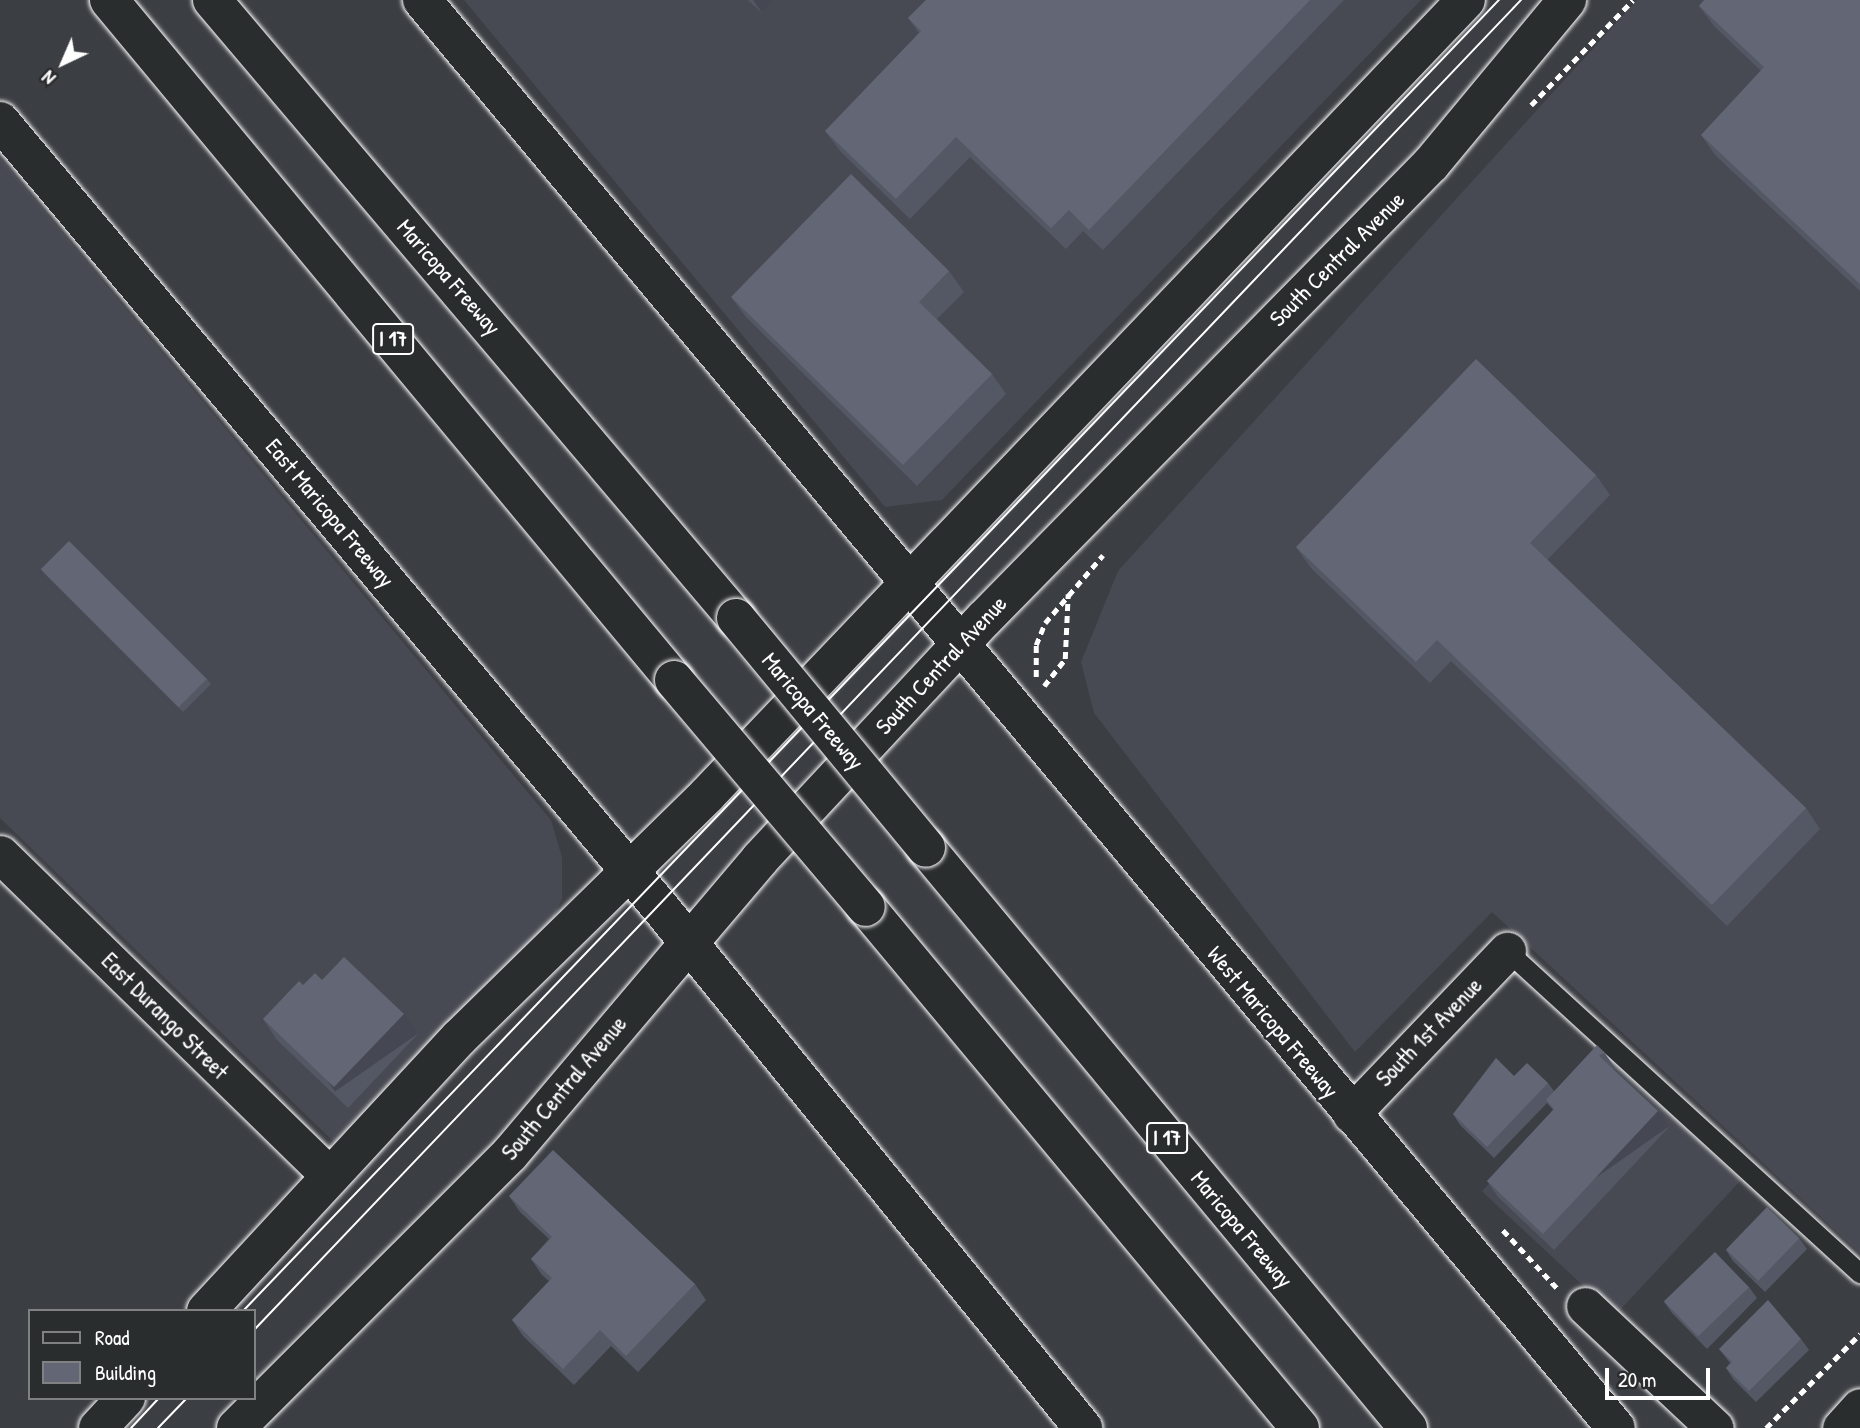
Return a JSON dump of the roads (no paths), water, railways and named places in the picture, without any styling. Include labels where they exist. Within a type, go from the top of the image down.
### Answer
[{"type":"main road","name":"I 17","points":[[109,0],[1300,1428]]},
{"type":"main road","name":"Maricopa Freeway","points":[[212,0],[736,618],[1408,1428]]},
{"type":"main road","points":[[422,0],[908,584]]},
{"type":"main road","points":[[208,1309],[458,1038],[631,872],[1466,0]]},
{"type":"main road","name":"South Central Avenue","points":[[236,1428],[510,1154],[688,941],[958,647],[1430,164],[1567,0]]},
{"type":"main road","name":"East Maricopa Freeway","points":[[0,121],[688,941]]},
{"type":"main road","name":"West Maricopa Freeway","points":[[908,584],[958,647],[1616,1428]]},
{"type":"main road","points":[[688,941],[1081,1427]]},
{"type":"main road","points":[[98,1428],[124,1400]]},
{"type":"street","name":"East Durango Street","points":[[0,854],[330,1176]]},
{"type":"street","name":"South 1st Avenue","points":[[1351,1114],[1507,951]]},
{"type":"street","points":[[1576,1302],[1715,1428]]},
{"type":"street","points":[[1841,1428],[1860,1407]]},
{"type":"lane","points":[[1507,951],[1860,1273]]},
{"type":"tram line","points":[[245,1309],[1499,0]]},
{"type":"tram line","points":[[256,1328],[1521,0]]},
{"type":"tram line","points":[[131,1428],[157,1400]]},
{"type":"tram line","points":[[158,1428],[185,1400]]}]
